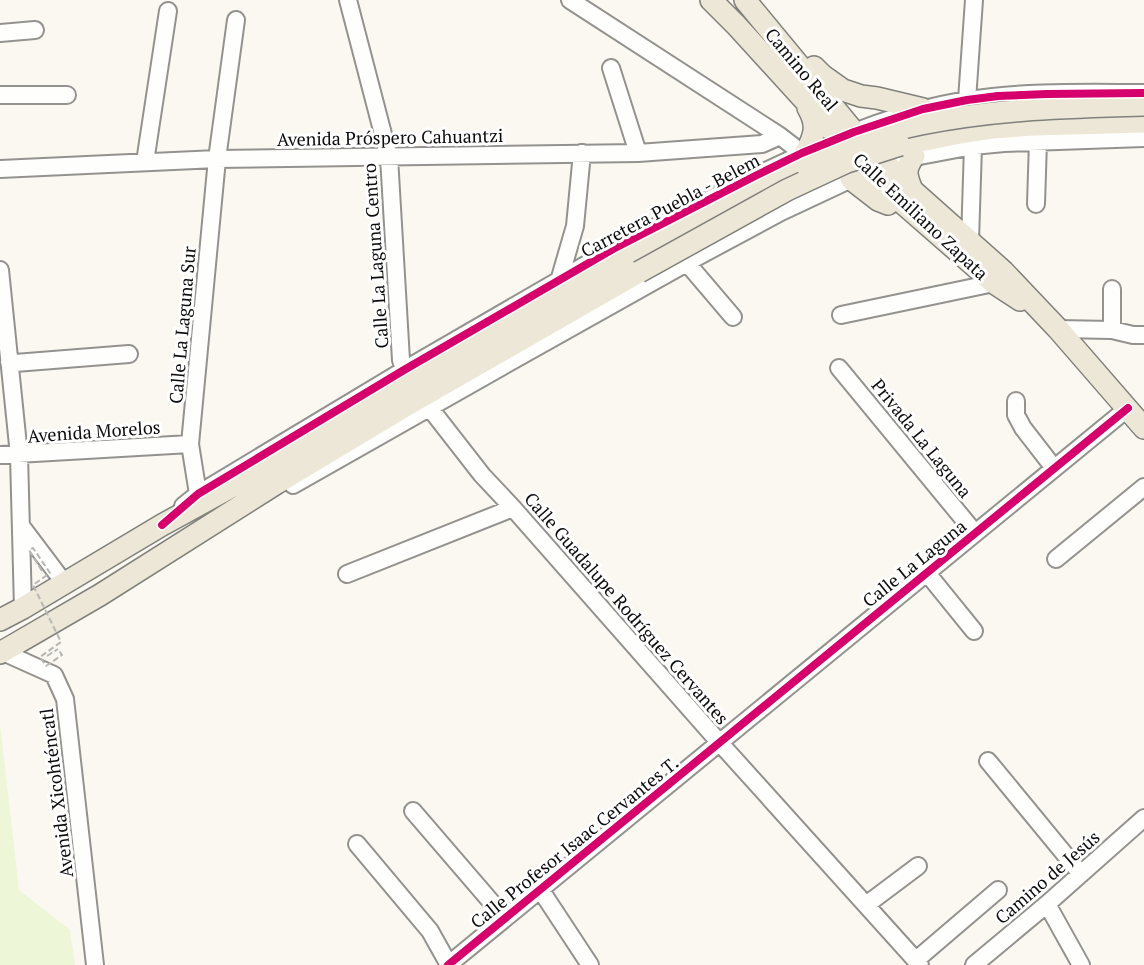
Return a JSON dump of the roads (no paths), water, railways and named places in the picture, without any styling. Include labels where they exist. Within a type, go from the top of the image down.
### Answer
[{"type":"main road","name":"Calle Emiliano Zapata","points":[[711,0],[805,102],[847,135]]},
{"type":"main road","name":"Camino Real","points":[[745,0],[847,135],[868,172]]},
{"type":"main road","points":[[751,0],[822,75],[843,90],[923,110]]},
{"type":"main road","points":[[804,152],[815,131],[814,118],[805,102]]},
{"type":"main road","name":"Carretera Puebla - Belem","points":[[1,652],[100,595],[183,542],[270,476],[632,256],[760,185],[845,146],[919,124],[978,114],[1144,105]]},
{"type":"main road","name":"Carretera Puebla - Belem","points":[[0,620],[65,584],[162,525],[270,476],[407,405],[658,261],[788,190],[847,162],[900,145],[992,128],[1144,122]]},
{"type":"main road","points":[[912,190],[906,177],[908,165],[914,156]]},
{"type":"main road","name":"Calle Emiliano Zapata","points":[[868,172],[912,190],[1004,270],[1144,428]]},
{"type":"main road","name":"Calle Emiliano Zapata","points":[[868,172],[994,283],[1051,321]]},
{"type":"street","name":"Calle La Laguna Centro","points":[[348,0],[389,157],[401,360],[404,370]]},
{"type":"street","points":[[570,0],[804,152]]},
{"type":"street","points":[[967,100],[974,0]]},
{"type":"street","points":[[145,162],[168,10]]},
{"type":"street","name":"Calle La Laguna Sur","points":[[198,494],[190,444],[217,159],[236,20]]},
{"type":"street","points":[[0,33],[35,30]]},
{"type":"street","points":[[611,68],[639,153]]},
{"type":"street","name":"Carretera Puebla - Belem","points":[[162,525],[198,494],[404,370],[613,249],[804,152],[923,110],[967,100],[1047,94],[1144,93]]},
{"type":"street","points":[[0,95],[67,95]]},
{"type":"street","name":"Avenida Próspero Cahuantzi","points":[[0,169],[217,159],[639,153],[762,144],[780,136]]},
{"type":"street","name":"Carretera Puebla - Belem","points":[[183,542],[285,490],[429,407],[781,212],[868,172],[914,156],[973,146],[1038,141],[1144,138]]},
{"type":"street","points":[[1036,204],[1038,141]]},
{"type":"street","points":[[970,241],[973,146]]},
{"type":"street","points":[[559,281],[575,226],[582,153]]},
{"type":"street","points":[[687,263],[733,317]]},
{"type":"street","points":[[0,270],[19,455],[23,608]]},
{"type":"street","points":[[841,315],[994,283]]},
{"type":"street","points":[[1112,289],[1112,330]]},
{"type":"street","points":[[1051,321],[1144,335]]},
{"type":"street","points":[[9,362],[129,354]]},
{"type":"street","name":"Privada La Laguna","points":[[839,368],[975,533]]},
{"type":"street","points":[[1016,402],[1016,415],[1023,428],[1054,468]]},
{"type":"street","name":"Calle Guadalupe Rodríguez Cervantes","points":[[429,407],[482,475],[918,963]]},
{"type":"street","name":"Calle La Laguna","points":[[719,742],[1128,408]]},
{"type":"street","name":"Avenida Morelos","points":[[0,455],[190,444]]},
{"type":"street","points":[[1056,559],[1144,487]]},
{"type":"street","points":[[347,574],[513,507]]},
{"type":"street","points":[[22,527],[65,584]]},
{"type":"street","points":[[927,573],[974,632]]},
{"type":"street","name":"Avenida Xicohténcatl","points":[[1,652],[54,675],[65,699],[95,965]]},
{"type":"street","name":"Calle Profesor Isaac Cervantes T.","points":[[449,965],[719,742]]},
{"type":"street","points":[[988,760],[1081,874]]},
{"type":"street","points":[[413,811],[505,918]]},
{"type":"street","name":"Camino de Jesús","points":[[974,965],[1144,818]]},
{"type":"street","points":[[357,844],[430,931],[449,965]]},
{"type":"street","points":[[866,905],[918,866]]},
{"type":"street","points":[[540,889],[590,965]]},
{"type":"street","points":[[918,963],[998,890]]},
{"type":"street","points":[[1047,904],[1081,965]]}]
